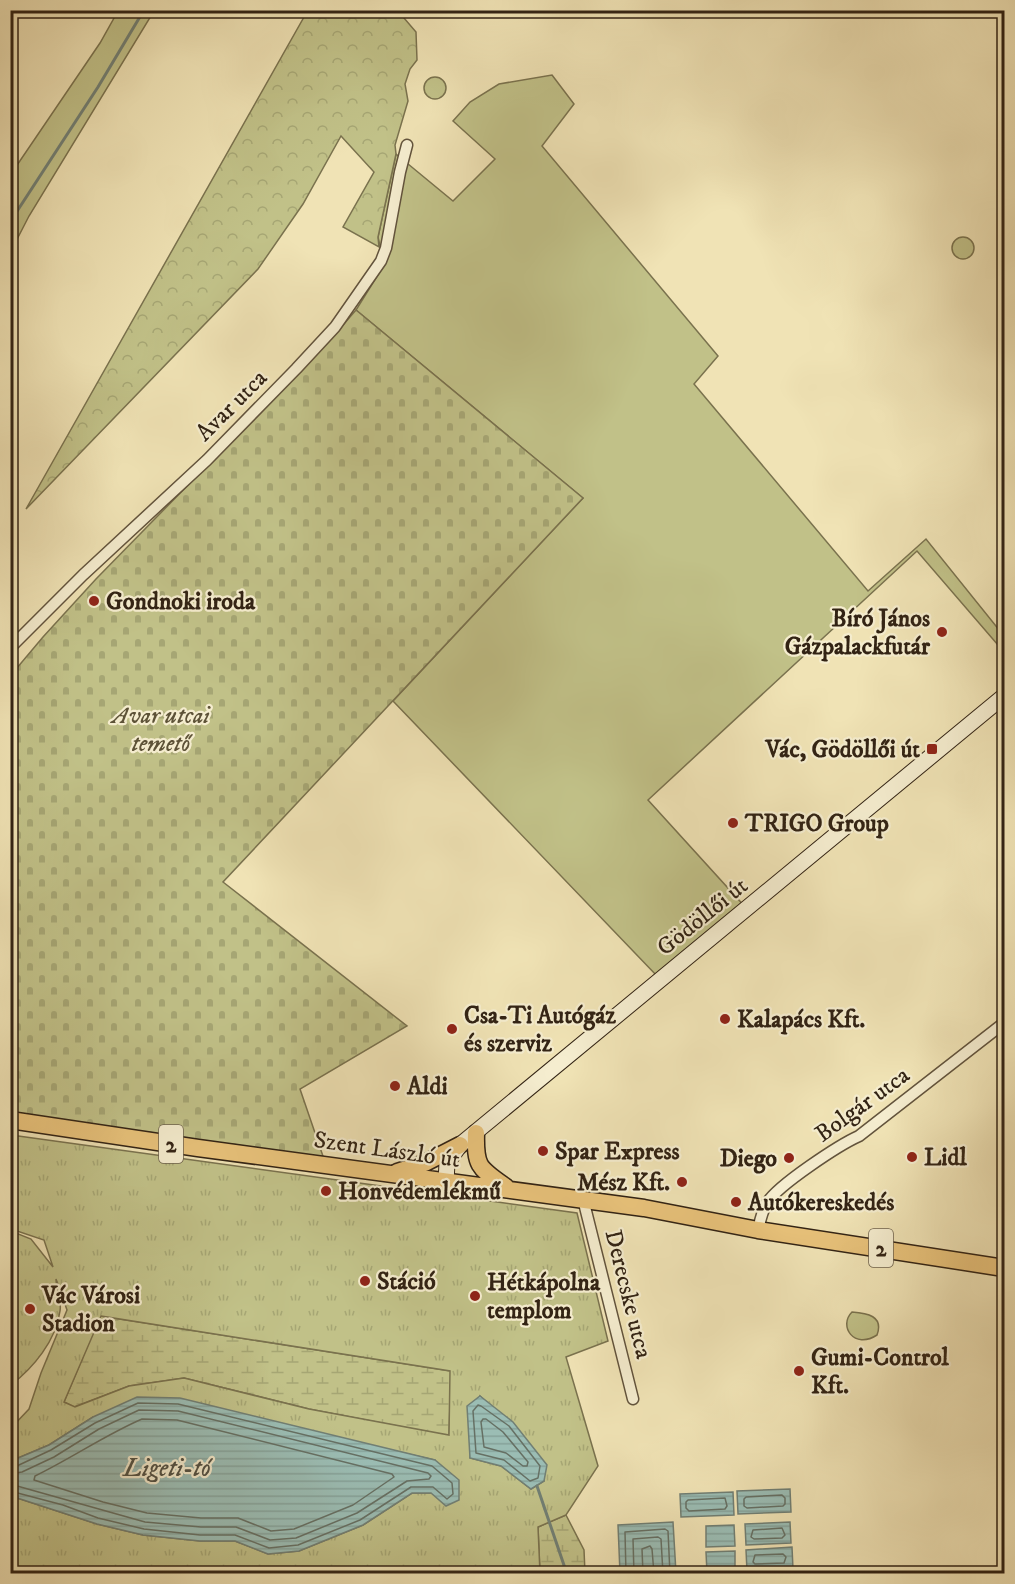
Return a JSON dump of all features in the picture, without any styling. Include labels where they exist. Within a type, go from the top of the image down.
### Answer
[{"type":"main road","name":"Gödöllői út","points":[[446,1182],[447,1163],[460,1145],[1005,696]]},
{"type":"main road","name":"Szent László út","points":[[10,1120],[644,1208],[758,1230],[1005,1268]]},
{"type":"main road","points":[[476,1133],[476,1159],[479,1166],[510,1189]]},
{"type":"main road","points":[[391,1173],[425,1163],[460,1145]]},
{"type":"street","name":"Avar utca","points":[[10,648],[83,575],[207,460],[335,327],[381,261],[386,248],[407,145]]},
{"type":"street","name":"Bolgár utca","points":[[758,1230],[764,1209],[774,1194],[842,1144],[859,1136],[1005,1023]]},
{"type":"street","name":"Derecske utca","points":[[583,1199],[633,1399]]},
{"type":"green space","points":[[308,10],[398,11],[416,32],[417,60],[410,69],[405,84],[408,101],[395,145],[396,154],[378,237],[379,247],[343,227],[374,172],[341,136],[303,204],[258,269],[26,509]]},
{"type":"green space","points":[[118,11],[154,11],[29,216],[11,251],[11,174],[100,43]]},
{"type":"green space","points":[[552,75],[574,104],[542,146],[718,356],[694,384],[868,591],[926,539],[1004,636],[1004,652],[917,551],[648,800],[747,909],[658,977],[393,701],[583,498],[356,310],[384,265],[378,237],[396,154],[453,201],[495,159],[453,121],[470,102],[499,84]]},
{"type":"green space","points":[[435,77],[443,80],[446,88],[443,96],[435,99],[427,96],[424,88],[427,80]]},
{"type":"green space","points":[[963,237],[971,240],[974,248],[971,256],[963,259],[955,256],[952,248],[955,240]]},
{"type":"green space","name":"Avar utcai temető","points":[[356,310],[583,498],[223,882],[407,1026],[300,1089],[325,1162],[11,1114],[11,675],[96,579],[330,340]]},
{"type":"green space","points":[[11,1135],[577,1213],[608,1341],[566,1357],[598,1466],[566,1515],[538,1527],[540,1573],[11,1573],[11,1496],[97,1524],[143,1535],[200,1541],[235,1541],[268,1554],[299,1551],[363,1525],[412,1493],[431,1493],[435,1460],[377,1447],[93,1417],[49,1445],[11,1461],[11,1428],[29,1409],[67,1310],[56,1279],[60,1307],[54,1333],[35,1362],[11,1385],[11,1231],[31,1239],[53,1267],[44,1240],[11,1229]],"holes":[[[101,1316],[450,1371],[449,1435],[309,1409],[184,1378],[129,1386],[75,1407],[64,1402]],[[480,1396],[489,1404],[544,1481],[531,1489],[501,1466],[470,1458]]]},
{"type":"green space","points":[[852,1312],[873,1317],[878,1324],[877,1335],[869,1339],[855,1338],[847,1324]]},
{"type":"green space","points":[[100,1316],[451,1371],[449,1436],[309,1409],[184,1378],[129,1386],[74,1407],[64,1402]]},
{"type":"green space","points":[[566,1515],[584,1550],[585,1573],[540,1573],[538,1527]]},
{"type":"water","points":[[480,1396],[513,1422],[547,1465],[544,1481],[531,1489],[501,1466],[470,1458],[467,1406]]},
{"type":"water","name":"Ligeti-tó","points":[[137,1397],[180,1398],[435,1460],[459,1480],[459,1500],[446,1506],[431,1493],[412,1493],[363,1525],[299,1551],[268,1554],[235,1541],[200,1541],[143,1535],[97,1524],[11,1496],[11,1461],[49,1445],[93,1417]]},
{"type":"water","points":[[790,1489],[791,1512],[738,1514],[737,1491]]},
{"type":"water","points":[[733,1492],[734,1515],[681,1517],[680,1494]]},
{"type":"water","points":[[673,1522],[676,1573],[620,1573],[618,1525]]},
{"type":"water","points":[[790,1522],[791,1543],[746,1545],[745,1524]]},
{"type":"water","points":[[734,1525],[735,1546],[706,1547],[706,1526]]},
{"type":"water","points":[[792,1547],[793,1569],[747,1571],[746,1550]]},
{"type":"water","points":[[735,1551],[735,1572],[707,1573],[706,1552]]},
{"type":"waterway","points":[[10,222],[98,87],[144,10]]},
{"type":"waterway","points":[[537,1486],[567,1574]]},
{"type":"place","name":"Gondnoki iroda","points":[[94,601]]},
{"type":"place","name":"Bíró János Gázpalackfutár","points":[[942,632]]},
{"type":"place","name":"Vác, Gödöllői út","points":[[932,749]]},
{"type":"place","name":"TRIGO Group","points":[[733,823]]},
{"type":"place","name":"Kalapács Kft.","points":[[725,1019]]},
{"type":"place","name":"Csa-Ti Autógáz és szerviz","points":[[452,1029]]},
{"type":"place","name":"Aldi","points":[[395,1086]]},
{"type":"place","name":"Spar Express","points":[[543,1151]]},
{"type":"place","name":"Lidl","points":[[912,1157]]},
{"type":"place","name":"Diego","points":[[789,1158]]},
{"type":"place","name":"Mész Kft.","points":[[682,1182]]},
{"type":"place","name":"Honvédemlékmű","points":[[326,1191]]},
{"type":"place","name":"Autókereskedés","points":[[736,1202]]},
{"type":"place","name":"Stáció","points":[[365,1281]]},
{"type":"place","name":"Hétkápolna templom","points":[[475,1296]]},
{"type":"place","name":"Vác Városi Stadion","points":[[30,1309]]},
{"type":"place","name":"Gumi-Control Kft.","points":[[799,1371]]}]
